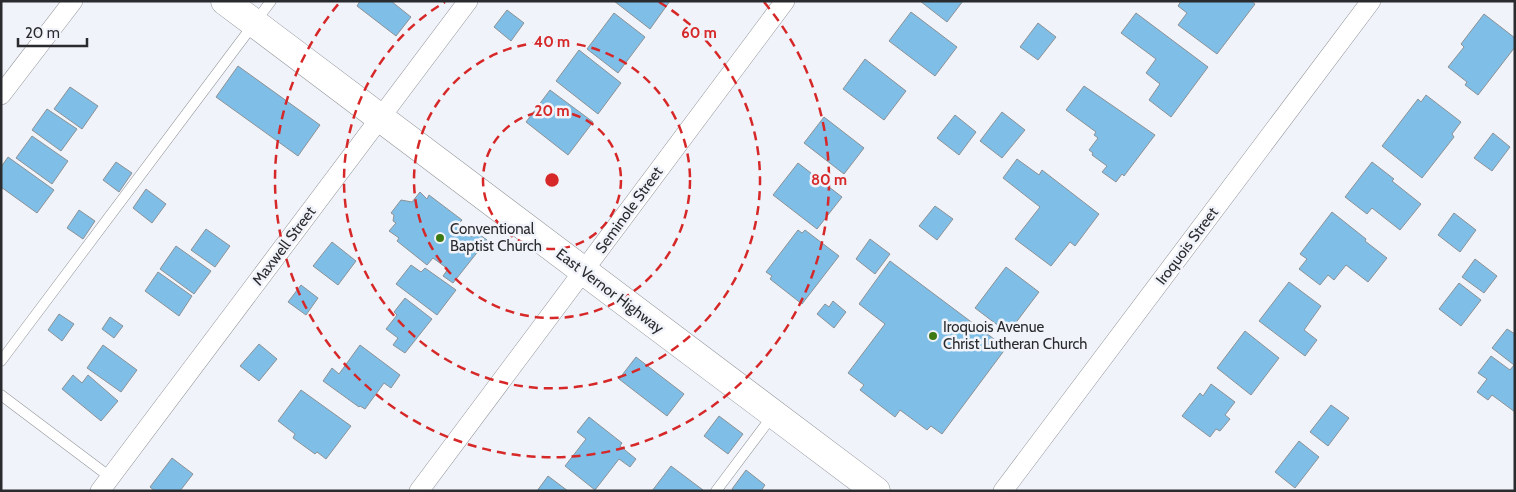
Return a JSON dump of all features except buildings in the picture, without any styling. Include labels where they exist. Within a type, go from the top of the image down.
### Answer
[{"type":"street","points":[[1,95],[73,1]]},
{"type":"street","name":"East Vernor Highway","points":[[225,1],[876,491]]},
{"type":"street","name":"Maxwell Street","points":[[105,484],[468,1]]},
{"type":"street","name":"Seminole Street","points":[[419,491],[785,1]]},
{"type":"street","name":"Iroquois Street","points":[[1003,491],[1371,1]]},
{"type":"lane","points":[[1,361],[272,1]]},
{"type":"lane","points":[[1,394],[105,484]]},
{"type":"lane","points":[[716,491],[774,414]]},
{"type":"place","name":"Conventional Baptist Church","points":[[440,238]]},
{"type":"place","name":"Iroquois Avenue Christ Lutheran Church","points":[[933,336]]}]
